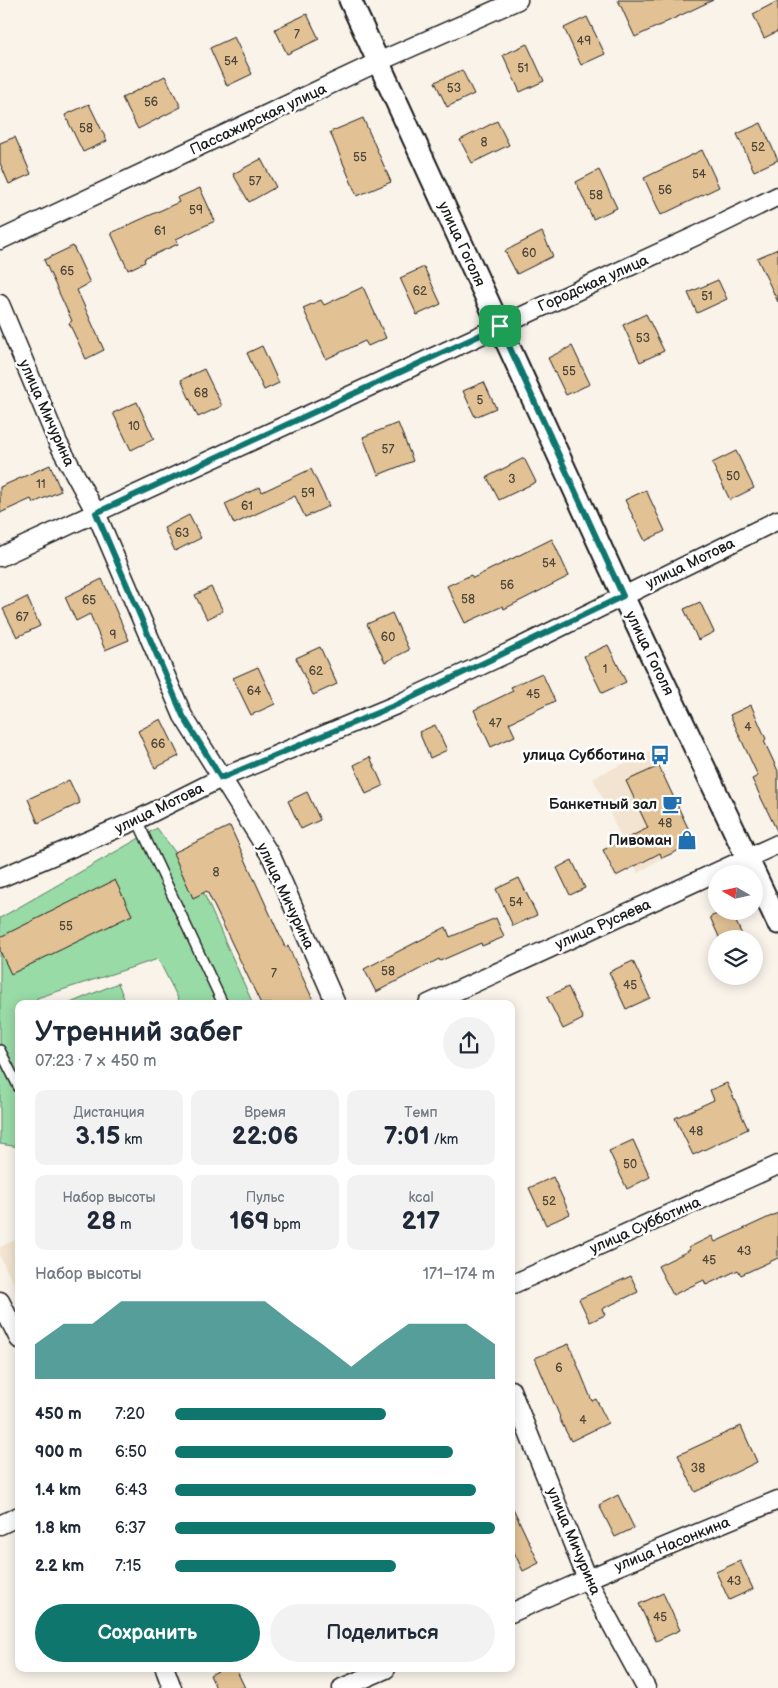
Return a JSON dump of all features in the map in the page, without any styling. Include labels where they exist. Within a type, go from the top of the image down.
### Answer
[{"type":"street","name":"улица Гоголя","points":[[350,0],[623,596],[778,923]]},
{"type":"street","name":"Пассажирская улица","points":[[0,240],[378,62],[518,0]]},
{"type":"street","name":"Городская улица","points":[[0,557],[700,234],[778,196]]},
{"type":"street","name":"улица Мичурина","points":[[0,304],[58,443],[96,513],[183,716],[272,858],[334,1000]]},
{"type":"street","name":"улица Мотова","points":[[0,878],[137,820],[221,778],[396,705],[778,520]]},
{"type":"street","name":"улица Русяева","points":[[437,1000],[778,844]]},
{"type":"street","name":"улица Субботина","points":[[515,1284],[778,1165]]},
{"type":"street","points":[[0,1301],[15,1331]]},
{"type":"street","name":"улица Мичурина","points":[[515,1400],[587,1579],[646,1688]]},
{"type":"street","name":"улица Насонкина","points":[[515,1611],[587,1579],[778,1500]]},
{"type":"street","points":[[0,1525],[15,1518]]},
{"type":"street","points":[[166,1672],[172,1688]]},
{"type":"street","points":[[342,1688],[379,1672]]},
{"type":"lane","points":[[137,820],[221,1000]]},
{"type":"lane","points":[[0,1050],[15,1080]]},
{"type":"shaded area","points":[[659,747],[659,766],[695,843],[662,858],[638,873],[593,778]]},
{"type":"shaded area","points":[[15,1240],[15,1286],[0,1257],[0,1247]]},
{"type":"green space","points":[[157,828],[201,887],[251,1000],[179,1000],[158,959],[37,998],[37,1000],[15,1000],[15,1146],[0,1144],[0,918]]},
{"type":"green space","points":[[118,983],[124,1000],[78,1000]]},
{"type":"building","points":[[618,0],[713,0],[635,37]]},
{"type":"building","points":[[778,1],[778,31],[764,38],[753,14]]},
{"type":"building","points":[[307,14],[319,39],[287,54],[275,29]]},
{"type":"building","points":[[587,17],[605,54],[581,65],[564,28]]},
{"type":"building","points":[[234,37],[252,74],[227,86],[210,48]]},
{"type":"building","points":[[527,44],[544,81],[520,92],[503,55]]},
{"type":"building","points":[[462,70],[474,94],[447,107],[435,82]]},
{"type":"building","points":[[165,76],[181,107],[138,129],[122,98]]},
{"type":"building","points":[[89,104],[107,141],[83,152],[65,115]]},
{"type":"building","points":[[363,118],[391,182],[357,196],[330,132]]},
{"type":"building","points":[[497,121],[509,145],[472,163],[460,140]]},
{"type":"building","points":[[761,123],[778,160],[754,171],[737,134]]},
{"type":"building","points":[[15,137],[31,174],[9,184],[0,163],[0,143]]},
{"type":"building","points":[[702,150],[719,187],[661,215],[644,178]]},
{"type":"building","points":[[261,159],[276,187],[249,202],[233,174]]},
{"type":"building","points":[[599,170],[617,208],[593,219],[576,182]]},
{"type":"building","points":[[200,188],[215,221],[176,239],[178,244],[144,259],[145,262],[128,270],[111,233],[179,202],[177,198]]},
{"type":"building","points":[[542,232],[553,256],[517,274],[505,251]]},
{"type":"building","points":[[73,246],[90,283],[77,290],[104,350],[86,359],[69,323],[72,321],[44,260]]},
{"type":"building","points":[[778,249],[778,302],[757,258]]},
{"type":"building","points":[[424,267],[441,304],[417,315],[400,278]]},
{"type":"building","points":[[718,280],[727,299],[697,313],[688,293]]},
{"type":"building","points":[[363,287],[386,338],[368,346],[365,341],[326,359],[303,308],[321,300],[324,305]]},
{"type":"building","points":[[646,314],[664,351],[640,362],[623,325]]},
{"type":"building","points":[[262,346],[279,383],[264,390],[247,353]]},
{"type":"building","points":[[572,346],[590,384],[566,395],[548,358]]},
{"type":"building","points":[[204,369],[222,406],[198,417],[181,380]]},
{"type":"building","points":[[484,382],[496,408],[475,417],[463,391]]},
{"type":"building","points":[[137,402],[154,439],[131,450],[113,413]]},
{"type":"building","points":[[398,423],[413,461],[378,475],[363,437]]},
{"type":"building","points":[[736,451],[754,488],[730,500],[712,463]]},
{"type":"building","points":[[524,458],[536,482],[499,500],[487,477]]},
{"type":"building","points":[[50,465],[61,491],[33,503],[31,499],[0,513],[0,487]]},
{"type":"building","points":[[311,469],[329,506],[305,517],[295,496],[234,524],[225,504],[260,487],[262,492]]},
{"type":"building","points":[[646,490],[665,531],[645,541],[625,500]]},
{"type":"building","points":[[189,515],[201,538],[175,551],[164,528]]},
{"type":"building","points":[[552,539],[569,576],[504,609],[503,606],[465,623],[447,586],[471,575],[473,578]]},
{"type":"building","points":[[102,579],[129,640],[105,650],[90,614],[76,621],[65,597]]},
{"type":"building","points":[[211,587],[223,611],[207,619],[195,595]]},
{"type":"building","points":[[27,597],[40,626],[17,637],[3,609]]},
{"type":"building","points":[[700,602],[714,632],[698,640],[684,609]]},
{"type":"building","points":[[392,613],[409,650],[385,662],[367,624]]},
{"type":"building","points":[[608,645],[626,682],[602,693],[584,656]]},
{"type":"building","points":[[320,647],[337,684],[313,695],[296,658]]},
{"type":"building","points":[[258,667],[275,704],[251,715],[233,678]]},
{"type":"building","points":[[542,673],[555,701],[509,723],[515,736],[491,747],[474,710],[513,691],[511,687]]},
{"type":"building","points":[[751,705],[766,739],[764,741],[778,771],[778,833],[752,779],[758,776],[730,715]]},
{"type":"building","points":[[161,719],[179,756],[155,768],[138,731]]},
{"type":"building","points":[[435,725],[447,750],[430,758],[419,732]]},
{"type":"building","points":[[370,757],[383,786],[366,794],[354,765]]},
{"type":"building","points":[[659,766],[695,843],[662,858],[660,853],[616,876],[603,850],[648,828],[626,781]]},
{"type":"building","points":[[69,780],[80,803],[38,823],[28,799]]},
{"type":"building","points":[[307,792],[320,820],[301,829],[288,801]]},
{"type":"building","points":[[230,826],[285,947],[288,946],[313,1000],[259,1000],[207,891],[193,898],[173,853]]},
{"type":"building","points":[[572,860],[585,888],[570,895],[557,868]]},
{"type":"building","points":[[519,878],[537,915],[513,926],[496,889]]},
{"type":"building","points":[[115,880],[132,915],[11,974],[0,951],[0,937]]},
{"type":"building","points":[[496,918],[504,937],[482,946],[481,943],[440,961],[439,959],[376,992],[364,969],[446,927],[450,937]]},
{"type":"building","points":[[711,920],[735,920],[740,930],[716,930]]},
{"type":"building","points":[[633,961],[650,998],[626,1009],[609,972]]},
{"type":"building","points":[[568,987],[583,1019],[563,1029],[547,997]]},
{"type":"building","points":[[727,1083],[748,1129],[693,1155],[675,1118],[714,1100],[710,1090]]},
{"type":"building","points":[[633,1140],[650,1177],[627,1189],[609,1151]]},
{"type":"building","points":[[553,1177],[570,1214],[546,1225],[529,1188]]},
{"type":"building","points":[[778,1213],[778,1258],[741,1275],[738,1270],[706,1285],[704,1280],[673,1295],[658,1266],[690,1250],[688,1248],[712,1236],[715,1242]]},
{"type":"building","points":[[631,1276],[638,1292],[602,1309],[605,1315],[590,1322],[579,1299]]},
{"type":"building","points":[[569,1344],[592,1401],[596,1399],[608,1423],[571,1441],[559,1418],[535,1358]]},
{"type":"building","points":[[741,1426],[757,1462],[695,1492],[678,1455]]},
{"type":"building","points":[[618,1495],[634,1528],[615,1537],[599,1505]]},
{"type":"building","points":[[515,1512],[539,1563],[523,1571],[515,1554]]},
{"type":"building","points":[[740,1561],[753,1589],[729,1600],[716,1572]]},
{"type":"building","points":[[663,1593],[680,1630],[656,1641],[639,1604]]},
{"type":"building","points":[[216,1672],[237,1672],[245,1688],[216,1688],[210,1675]]},
{"type":"place","name":"улица Субботина","points":[[660,755]]},
{"type":"place","name":"Банкетный зал","points":[[672,804]]},
{"type":"place","name":"Пивоман","points":[[687,840]]},
{"type":"route","points":[[500,326],[623,596],[510,652],[396,705],[221,778],[183,716],[132,601],[96,513],[500,326]]}]
